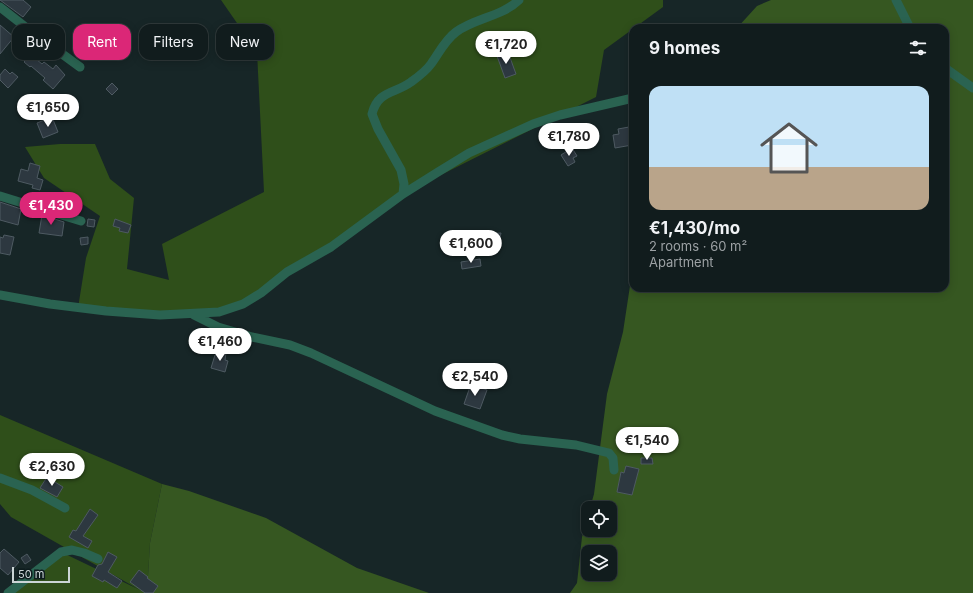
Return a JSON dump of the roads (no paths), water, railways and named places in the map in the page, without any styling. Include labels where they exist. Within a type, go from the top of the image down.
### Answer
[{"type":"street","points":[[403,194],[404,184],[401,170],[378,129],[372,114],[378,101],[383,96],[403,88],[420,75],[431,64],[449,38],[456,31],[506,10],[519,0]]},
{"type":"street","points":[[896,0],[908,24]]},
{"type":"street","points":[[0,7],[80,67]]},
{"type":"street","points":[[949,71],[973,88]]},
{"type":"street","points":[[0,295],[50,304],[106,311],[160,315],[219,312],[244,304],[261,293],[287,272],[331,247],[403,194],[470,153],[533,124],[586,108],[629,99]]},
{"type":"street","points":[[0,196],[82,221]]},
{"type":"street","points":[[192,314],[218,327],[252,337],[290,345],[312,353],[435,412],[502,435],[520,439],[576,445],[609,453],[613,458],[614,470]]},
{"type":"street","points":[[0,478],[32,490],[65,508]]},
{"type":"street","points":[[8,593],[60,552],[72,550],[84,552],[98,559]]}]
